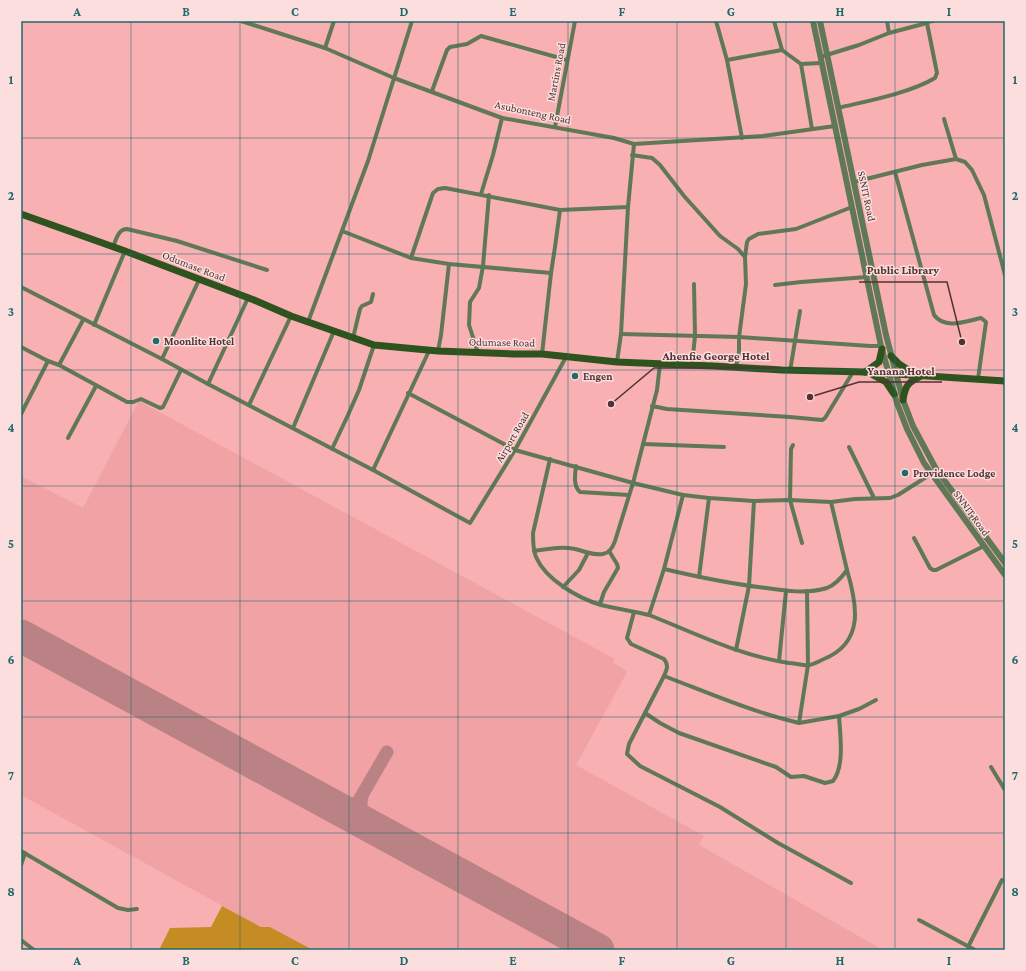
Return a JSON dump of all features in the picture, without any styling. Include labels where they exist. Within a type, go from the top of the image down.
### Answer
[{"type":"main road","name":"Odumase Road","points":[[21,214],[125,251],[291,316],[374,345],[429,351],[542,354],[617,362],[865,372],[892,375],[1005,381]]},
{"type":"main road","points":[[882,348],[878,362],[865,372],[884,381],[894,394]]},
{"type":"main road","points":[[891,356],[899,364],[919,376],[908,384],[904,392],[903,400]]},
{"type":"street","name":"Asubonteng Road","points":[[241,21],[325,48],[394,78],[502,118],[614,138],[634,144],[742,138],[835,126]]},
{"type":"street","points":[[325,48],[334,21]]},
{"type":"street","points":[[308,322],[368,161],[412,21]]},
{"type":"street","name":"Martins Road","points":[[555,127],[575,21]]},
{"type":"street","points":[[716,21],[727,60],[742,138]]},
{"type":"street","points":[[774,21],[782,50],[801,64],[812,129]]},
{"type":"street","points":[[887,21],[889,33]]},
{"type":"street","points":[[801,64],[823,58],[889,33],[933,21]]},
{"type":"street","points":[[838,108],[907,90],[935,78],[937,73],[926,22]]},
{"type":"street","name":"SSNIT Road","points":[[817,24],[835,126],[882,348],[892,375]]},
{"type":"street","points":[[432,91],[447,50],[450,47],[467,44],[481,36],[567,60]]},
{"type":"street","points":[[727,60],[782,50]]},
{"type":"street","name":"SSNIT Road","points":[[823,58],[838,108],[891,356],[892,375]]},
{"type":"street","points":[[481,194],[502,118]]},
{"type":"street","points":[[944,119],[956,158]]},
{"type":"street","points":[[617,362],[621,334],[628,207],[634,144]]},
{"type":"street","points":[[632,155],[652,158],[660,165],[684,196],[720,236],[738,249],[745,257]]},
{"type":"street","points":[[854,182],[956,158],[965,162],[972,170],[984,195],[1005,275]]},
{"type":"street","points":[[895,172],[934,315],[939,321],[947,323],[956,323],[981,318],[986,322],[978,379]]},
{"type":"street","points":[[411,258],[433,193],[438,189],[445,188],[489,195],[560,210],[628,207]]},
{"type":"street","points":[[478,353],[469,325],[470,302],[479,288],[483,266],[489,195]]},
{"type":"street","points":[[736,367],[746,284],[745,257],[747,242],[753,236],[758,234],[796,229],[853,206]]},
{"type":"street","points":[[542,354],[560,210]]},
{"type":"street","points":[[113,247],[120,231],[127,229],[177,241],[267,270]]},
{"type":"street","points":[[342,231],[411,258],[449,264],[551,273]]},
{"type":"street","points":[[94,325],[125,251]]},
{"type":"street","points":[[438,351],[449,264]]},
{"type":"street","points":[[775,285],[867,277]]},
{"type":"street","points":[[162,359],[199,280]]},
{"type":"street","points":[[692,365],[695,336],[694,284]]},
{"type":"street","points":[[21,287],[373,470],[429,351]]},
{"type":"street","points":[[352,338],[360,309],[362,306],[371,302],[373,294]]},
{"type":"street","points":[[208,384],[248,298]]},
{"type":"street","points":[[790,370],[798,330],[800,311]]},
{"type":"street","points":[[249,405],[291,316]]},
{"type":"street","points":[[58,365],[83,320]]},
{"type":"street","points":[[293,428],[334,331]]},
{"type":"street","points":[[621,334],[795,340],[882,348]]},
{"type":"street","points":[[332,449],[359,390],[374,345]]},
{"type":"street","points":[[21,346],[127,402],[133,402],[141,399],[160,408],[163,407],[181,370]]},
{"type":"street","name":"Airport Road","points":[[373,470],[470,523],[515,450],[566,357]]},
{"type":"street","points":[[21,414],[48,361]]},
{"type":"street","points":[[534,551],[554,548],[575,549],[596,555],[604,554],[613,546],[633,483],[658,385],[660,364]]},
{"type":"street","points":[[652,406],[667,409],[822,420],[825,418],[853,372]]},
{"type":"street","name":"SNNIT Road","points":[[892,375],[894,394],[906,429],[931,474],[1005,575]]},
{"type":"street","name":"SNNIT Road","points":[[892,375],[913,426],[930,459],[1005,562]]},
{"type":"street","points":[[68,438],[96,386]]},
{"type":"street","points":[[408,393],[515,450],[633,483],[683,495],[754,501],[790,500],[831,502],[856,499],[890,498],[898,495],[931,474]]},
{"type":"street","points":[[643,444],[724,446]]},
{"type":"street","points":[[793,445],[791,449],[790,500],[802,543]]},
{"type":"street","points":[[849,447],[874,498]]},
{"type":"street","points":[[550,459],[533,534],[533,545],[536,558],[555,582],[600,604],[649,615],[736,650],[780,661],[808,665],[833,655],[851,638],[854,630],[855,599],[831,502]]},
{"type":"street","points":[[576,466],[576,488],[580,492],[629,496]]},
{"type":"street","points":[[649,615],[664,569],[683,495]]},
{"type":"street","points":[[699,577],[709,498]]},
{"type":"street","points":[[736,650],[749,586],[754,501]]},
{"type":"street","points":[[914,538],[932,570],[936,570],[984,546]]},
{"type":"street","points":[[600,604],[604,592],[618,568],[609,551]]},
{"type":"street","points":[[563,587],[579,570],[588,553]]},
{"type":"street","points":[[998,566],[1005,562]]},
{"type":"street","points":[[664,569],[699,577],[786,591],[807,591],[827,588],[833,585],[847,570]]},
{"type":"street","points":[[780,661],[786,591]]},
{"type":"street","points":[[799,723],[808,665],[807,591]]},
{"type":"street","points":[[634,612],[627,638],[631,644],[664,659],[668,666],[629,744],[627,754],[634,762],[720,808],[778,843],[851,883]]},
{"type":"street","points":[[664,676],[730,702],[799,723],[839,716],[876,700]]},
{"type":"street","points":[[645,713],[679,733],[776,767],[788,775],[804,776],[825,783],[833,782],[837,775],[840,755],[839,716]]},
{"type":"street","points":[[991,767],[1005,790]]},
{"type":"street","points":[[21,865],[23,852],[118,908],[128,910],[137,909]]},
{"type":"street","points":[[968,946],[1002,880]]},
{"type":"street","points":[[919,920],[974,950]]},
{"type":"street","points":[[21,940],[34,950]]},
{"type":"shaded area","points":[[139,401],[615,659],[613,662],[627,672],[576,765],[704,836],[699,845],[883,950],[313,950],[270,927],[261,927],[21,795],[21,476],[83,508]]},
{"type":"shaded area","points":[[222,906],[261,927],[270,927],[313,950],[159,950],[170,928],[211,927]]},
{"type":"taxiway","points":[[333,806],[343,806],[358,802],[387,752]]},
{"type":"taxiway","points":[[362,796],[362,812],[370,826]]},
{"type":"runway","points":[[21,636],[598,950]]},
{"type":"place","name":"Moonlite Hotel","points":[[156,341]]},
{"type":"place","name":"Public Library","points":[[962,342]]},
{"type":"place","name":"Engen","points":[[575,376]]},
{"type":"place","name":"Yanana Hotel","points":[[810,397]]},
{"type":"place","name":"Ahenfie George Hotel","points":[[611,404]]},
{"type":"place","name":"Providence Lodge","points":[[905,473]]}]
